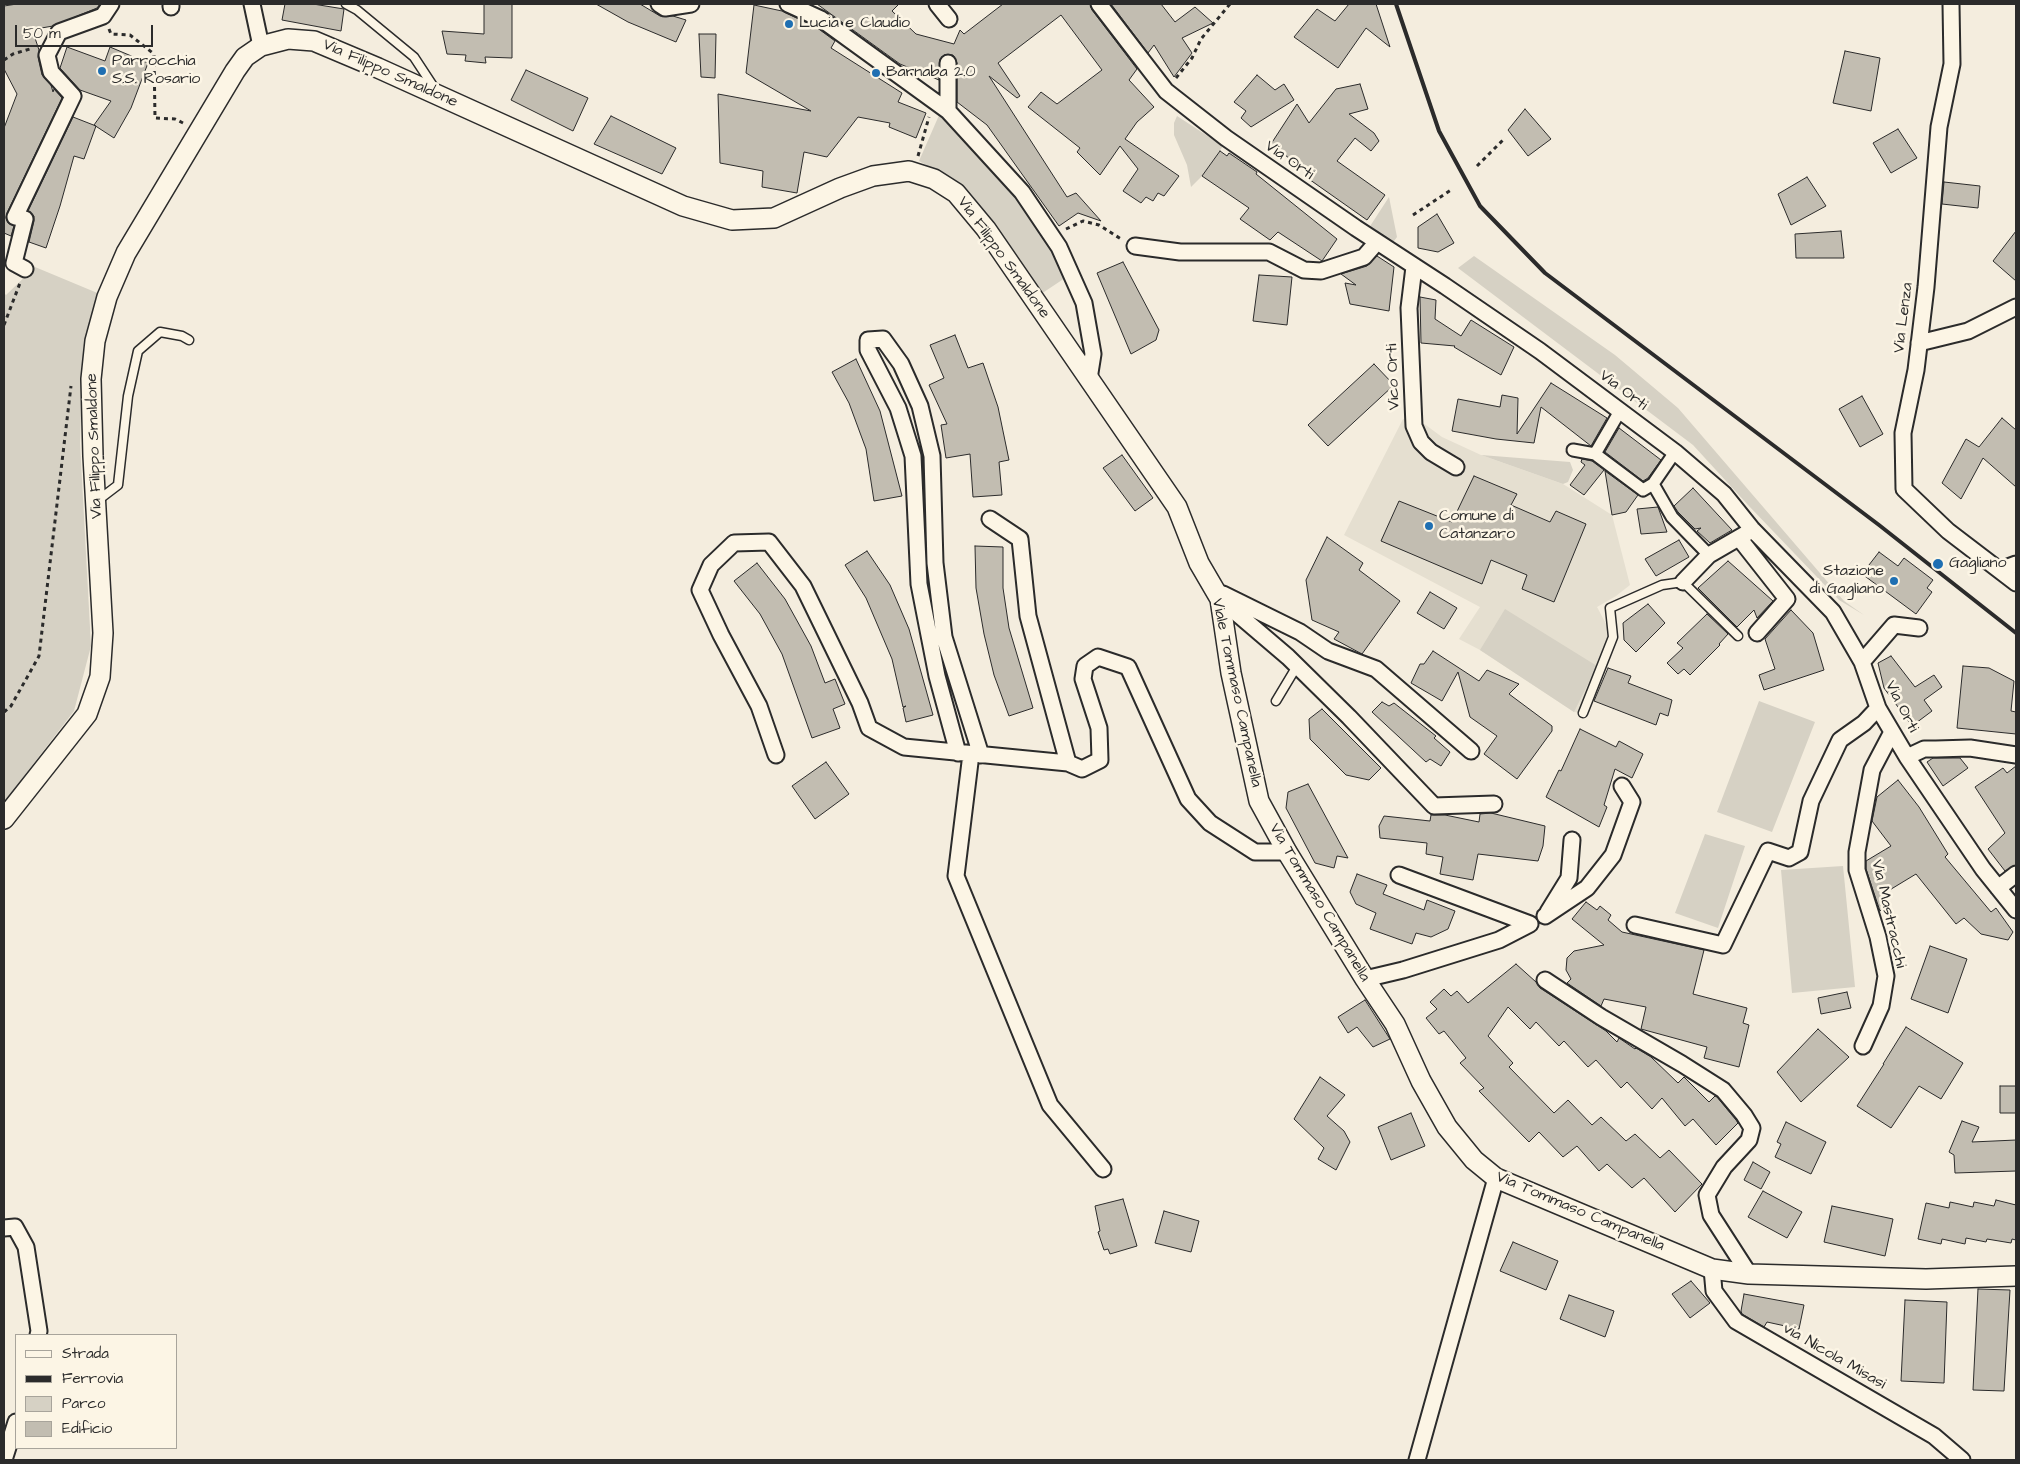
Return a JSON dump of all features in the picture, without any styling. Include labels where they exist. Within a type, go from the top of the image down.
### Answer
[{"type":"street","points":[[252,4],[261,46]]},
{"type":"street","points":[[658,4],[665,8],[691,4]]},
{"type":"street","points":[[788,4],[821,19],[948,111],[1022,192],[1059,247],[1084,303],[1093,354],[1089,379]]},
{"type":"street","points":[[937,4],[949,19]]},
{"type":"street","name":"Via Orti","points":[[1099,4],[1166,91],[1226,138],[1540,351],[1675,452],[1724,494],[1752,529],[1833,612],[1862,662],[1878,708],[1907,757],[1983,869],[2016,910]]},
{"type":"street","name":"Via Lenza","points":[[1951,4],[1952,64],[1939,127],[1926,287],[1916,370],[1902,433],[1904,489],[1948,531],[2016,583]]},
{"type":"street","points":[[25,269],[14,263],[25,219],[9,218],[73,96],[51,72],[47,55],[60,32],[107,10]]},
{"type":"street","name":"Via Filippo Smaldone","points":[[4,819],[87,714],[100,677],[103,633],[91,379],[95,341],[107,297],[126,253],[235,71],[245,57],[261,46],[288,40],[314,41],[683,206],[732,220],[774,218],[840,188],[873,176],[909,171],[934,179],[956,193],[986,229],[1089,379]]},
{"type":"street","points":[[948,63],[948,111]]},
{"type":"street","points":[[1135,246],[1180,252],[1269,252],[1304,270],[1321,272],[1364,256],[1377,242]]},
{"type":"street","name":"Vico Orti","points":[[1414,267],[1409,308],[1414,426],[1421,442],[1431,452],[1456,467]]},
{"type":"street","points":[[1919,342],[1968,331],[2016,307]]},
{"type":"street","points":[[970,754],[937,676],[919,584],[913,456],[898,408],[868,350],[868,340],[883,339],[902,364],[920,406],[932,456],[935,563],[944,637],[970,754],[956,876],[1050,1105],[1103,1170]]},
{"type":"street","name":"Viale Tommaso Campanella","points":[[1089,379],[1177,507],[1199,563],[1217,595],[1258,801]]},
{"type":"street","points":[[1595,454],[1620,411]]},
{"type":"street","points":[[1573,450],[1595,454],[1644,490],[1653,484],[1675,452]]},
{"type":"street","points":[[1653,484],[1672,517],[1709,555]]},
{"type":"street","points":[[990,519],[1020,539],[1028,616],[1068,763]]},
{"type":"street","points":[[1683,582],[1709,555],[1752,529]]},
{"type":"street","points":[[1739,538],[1787,599],[1757,633]]},
{"type":"street","points":[[776,755],[758,706],[700,590],[711,565],[734,544],[769,542],[803,586],[860,703],[869,728],[904,748],[1068,763],[1082,769],[1100,760],[1098,728],[1083,680],[1085,666],[1098,657],[1128,667],[1188,799],[1210,823],[1255,852],[1287,852]]},
{"type":"street","points":[[2000,570],[2016,564]]},
{"type":"street","points":[[1217,595],[1349,717],[1434,806],[1494,804]]},
{"type":"street","points":[[1217,595],[1300,632],[1328,651],[1376,669],[1471,751]]},
{"type":"street","points":[[1862,662],[1894,625],[1919,628]]},
{"type":"street","points":[[1635,925],[1723,945],[1768,851],[1790,858],[1800,852],[1811,801],[1840,740],[1864,723],[1878,708]]},
{"type":"street","name":"Via Mastracchi","points":[[1863,1046],[1881,1006],[1886,976],[1878,937],[1857,870],[1857,852],[1872,770],[1892,732]]},
{"type":"street","points":[[1907,757],[1924,749],[1936,748],[1970,748],[2016,755]]},
{"type":"street","points":[[1365,979],[1403,970],[1499,940],[1545,916],[1587,888],[1613,855],[1632,802],[1622,786]]},
{"type":"street","name":"Via Tommaso Campanella","points":[[1258,801],[1365,979],[1395,1024],[1421,1080],[1446,1127],[1474,1160],[1496,1178],[1712,1269],[1749,1274],[1926,1279],[2016,1276]]},
{"type":"street","points":[[1545,916],[1569,878],[1572,840]]},
{"type":"street","points":[[1998,888],[2016,874]]},
{"type":"street","points":[[1399,875],[1530,924]]},
{"type":"street","points":[[1545,980],[1601,1017],[1723,1090],[1744,1115],[1752,1128],[1749,1140],[1724,1167],[1707,1195],[1711,1215],[1749,1274]]},
{"type":"street","points":[[1417,1460],[1496,1178]]},
{"type":"street","points":[[4,1228],[16,1227],[26,1248],[38,1334]]},
{"type":"street","name":"via Nicola Misasi","points":[[1712,1269],[1714,1291],[1736,1321],[1934,1436],[1962,1460]]},
{"type":"street","points":[[4,1460],[15,1425]]},
{"type":"lane","points":[[346,4],[357,10],[414,57],[440,96]]},
{"type":"lane","points":[[96,502],[118,485],[128,396],[138,351],[160,332],[182,336],[189,340]]},
{"type":"lane","points":[[1583,713],[1613,637],[1610,608],[1662,585],[1683,582],[1738,636]]},
{"type":"lane","points":[[1276,701],[1296,666]]},
{"type":"path","points":[[1175,98],[1177,87],[1175,79],[1192,58],[1201,39],[1230,4]]},
{"type":"path","points":[[107,10],[111,34],[130,35],[154,54],[155,118],[175,118],[199,131]]},
{"type":"path","points":[[4,60],[13,54],[55,41]]},
{"type":"path","points":[[913,172],[934,102]]},
{"type":"path","points":[[1477,166],[1504,139]]},
{"type":"path","points":[[1413,216],[1451,190]]},
{"type":"path","points":[[1052,236],[1083,221],[1099,225],[1135,246]]},
{"type":"path","points":[[4,325],[25,269]]},
{"type":"path","points":[[4,712],[10,706],[39,656],[72,382]]},
{"type":"shaded area","points":[[1403,419],[1419,420],[1442,437],[1481,455],[1563,484],[1612,515],[1630,585],[1597,607],[1613,637],[1583,713],[1574,712],[1480,650],[1459,639],[1480,607],[1344,535]]},
{"type":"green space","points":[[940,113],[1022,192],[1071,274],[1041,294],[963,186],[919,161]]},
{"type":"green space","points":[[1177,116],[1223,146],[1202,176],[1191,187],[1187,165],[1174,135],[1174,123]]},
{"type":"green space","points":[[1389,197],[1397,237],[1388,249],[1365,234]]},
{"type":"green space","points":[[1474,256],[1615,355],[1678,408],[1844,601],[1864,615],[1839,600],[1693,445],[1458,268]]},
{"type":"green space","points":[[35,267],[107,297],[83,361],[80,443],[91,646],[74,711],[4,802],[4,293],[6,295]]},
{"type":"green space","points":[[1481,455],[1570,462],[1573,470],[1568,482],[1563,484]]},
{"type":"green space","points":[[1505,609],[1597,666],[1574,712],[1480,650]]},
{"type":"green space","points":[[1759,701],[1815,722],[1772,832],[1717,812]]},
{"type":"green space","points":[[1705,834],[1745,846],[1718,928],[1675,913]]},
{"type":"green space","points":[[1843,866],[1855,987],[1792,993],[1781,870]]},
{"type":"building","points":[[17,4],[100,4],[97,8],[53,26],[24,31],[34,35],[39,50],[38,57],[42,75],[51,85],[53,92],[54,89],[62,98],[7,213],[8,223],[14,226],[11,236],[4,233],[4,128],[17,94],[4,69],[4,6]]},
{"type":"building","points":[[285,4],[313,4],[344,9],[341,31],[282,20]]},
{"type":"building","points":[[484,4],[512,4],[512,58],[485,57],[486,63],[465,61],[466,55],[447,54],[442,31],[484,34]]},
{"type":"building","points":[[596,4],[640,4],[660,16],[673,16],[686,20],[676,42],[628,22]]},
{"type":"building","points":[[817,4],[899,4],[892,11],[916,34],[954,44],[960,30],[964,34],[1003,4],[1090,4],[1092,10],[1137,69],[1129,80],[1154,107],[1137,122],[1125,139],[1179,176],[1164,196],[1158,193],[1153,201],[1146,197],[1141,203],[1123,191],[1138,169],[1120,146],[1100,175],[1077,152],[1080,148],[1028,107],[1041,92],[1057,104],[1102,70],[1061,15],[998,63],[1020,96],[1017,98],[989,76],[1067,197],[1076,193],[1101,221],[1078,213],[1059,226],[987,125],[957,102],[957,63],[953,55],[944,55],[940,59],[939,80],[900,64]]},
{"type":"building","points":[[1111,4],[1161,4],[1175,22],[1195,7],[1213,23],[1182,38],[1192,53],[1174,77],[1154,45],[1148,53]]},
{"type":"building","points":[[1349,4],[1376,4],[1390,47],[1366,28],[1338,68],[1294,37],[1317,9],[1335,21]]},
{"type":"building","points":[[754,5],[782,11],[816,27],[835,41],[831,48],[902,93],[898,102],[926,113],[916,138],[889,127],[890,123],[858,117],[827,157],[804,152],[797,193],[762,187],[763,171],[720,163],[718,94],[811,111],[746,73]]},
{"type":"building","points":[[699,34],[716,34],[715,78],[701,77]]},
{"type":"building","name":"Parrocchia S.S. Rosario","points":[[67,47],[105,61],[110,47],[148,63],[131,108],[114,138],[94,125],[111,101],[80,90],[60,68]]},
{"type":"building","points":[[1845,51],[1880,58],[1871,111],[1833,103]]},
{"type":"building","points":[[526,70],[588,98],[573,131],[511,100]]},
{"type":"building","points":[[1257,75],[1275,90],[1284,84],[1294,100],[1251,127],[1241,118],[1246,111],[1234,102]]},
{"type":"building","points":[[1360,84],[1368,109],[1349,114],[1374,133],[1379,141],[1371,151],[1355,138],[1337,161],[1385,195],[1367,220],[1306,177],[1308,173],[1271,144],[1297,104],[1309,123],[1336,89]]},
{"type":"building","points":[[1525,109],[1551,139],[1528,156],[1508,130]]},
{"type":"building","points":[[611,116],[676,148],[662,174],[594,144]]},
{"type":"building","points":[[73,117],[96,126],[84,159],[74,156],[46,248],[29,242],[34,216],[28,211]]},
{"type":"building","points":[[1898,129],[1917,158],[1891,173],[1873,143]]},
{"type":"building","points":[[1220,151],[1227,156],[1229,153],[1257,172],[1256,174],[1337,239],[1322,261],[1278,232],[1270,240],[1240,219],[1249,208],[1202,176]]},
{"type":"building","points":[[1807,177],[1826,206],[1791,225],[1778,194]]},
{"type":"building","points":[[1944,182],[1980,186],[1978,208],[1942,204]]},
{"type":"building","points":[[1437,214],[1454,243],[1438,252],[1418,248],[1418,227]]},
{"type":"building","points":[[1841,231],[1844,258],[1796,258],[1795,234]]},
{"type":"building","points":[[2016,231],[2016,281],[1993,261]]},
{"type":"building","points":[[1377,256],[1394,267],[1389,311],[1350,304],[1345,283],[1356,285],[1341,274],[1367,266]]},
{"type":"building","points":[[1123,262],[1159,330],[1156,340],[1131,354],[1097,273]]},
{"type":"building","points":[[1259,275],[1292,277],[1287,325],[1253,321]]},
{"type":"building","points":[[1420,297],[1436,300],[1435,319],[1461,336],[1471,320],[1514,347],[1501,375],[1455,346],[1421,343]]},
{"type":"building","points":[[955,335],[968,368],[983,363],[998,407],[1009,460],[999,462],[1002,495],[973,497],[970,454],[946,458],[941,425],[947,424],[929,385],[944,378],[930,345]]},
{"type":"building","points":[[856,359],[880,411],[902,496],[874,501],[866,449],[849,403],[832,372]]},
{"type":"building","points":[[1374,364],[1394,385],[1328,446],[1308,425]]},
{"type":"building","points":[[1551,383],[1607,418],[1591,446],[1541,407],[1534,443],[1496,439],[1452,431],[1458,399],[1500,407],[1502,395],[1518,398],[1517,434]]},
{"type":"building","points":[[1862,396],[1883,434],[1860,447],[1839,409]]},
{"type":"building","points":[[2002,418],[2016,430],[2016,487],[1983,458],[1961,499],[1942,483],[1966,439],[1979,447]]},
{"type":"building","points":[[1619,428],[1661,460],[1648,478],[1643,481],[1605,452]]},
{"type":"building","points":[[1122,455],[1153,498],[1135,511],[1103,468]]},
{"type":"building","points":[[1582,459],[1592,461],[1604,470],[1584,495],[1570,485],[1585,465],[1581,462]]},
{"type":"building","points":[[1605,471],[1638,495],[1626,512],[1612,515]]},
{"type":"building","points":[[1474,476],[1517,494],[1511,505],[1550,522],[1556,511],[1586,524],[1554,602],[1522,589],[1527,575],[1491,560],[1482,584],[1381,541],[1399,501],[1452,522]]},
{"type":"building","points":[[1693,488],[1732,530],[1710,543],[1697,531],[1701,528],[1695,529],[1674,506]]},
{"type":"building","points":[[1658,507],[1667,532],[1641,534],[1637,509]]},
{"type":"building","points":[[1327,537],[1363,563],[1359,570],[1400,601],[1362,654],[1334,639],[1339,632],[1312,620],[1306,580]]},
{"type":"building","points":[[1679,540],[1689,557],[1656,576],[1645,559]]},
{"type":"building","points":[[975,546],[1003,547],[1003,588],[1009,628],[1033,708],[1009,716],[994,675],[984,634],[976,588]]},
{"type":"building","points":[[867,551],[890,585],[909,629],[933,715],[906,722],[903,708],[906,706],[903,707],[892,659],[866,598],[845,565]]},
{"type":"building","name":"Stazione di Gagliano","points":[[1879,552],[1898,566],[1904,558],[1933,580],[1927,588],[1932,592],[1916,614],[1862,574]]},
{"type":"building","points":[[1728,561],[1773,601],[1757,618],[1754,610],[1737,627],[1698,588]]},
{"type":"building","points":[[757,563],[785,599],[811,646],[825,683],[835,679],[845,704],[833,709],[840,728],[812,738],[782,654],[760,614],[734,581]]},
{"type":"building","points":[[1430,592],[1457,608],[1444,629],[1417,613]]},
{"type":"building","points":[[1648,604],[1665,623],[1636,652],[1624,640],[1623,623]]},
{"type":"building","points":[[1791,610],[1813,633],[1824,670],[1764,690],[1759,675],[1775,669],[1765,639]]},
{"type":"building","points":[[1707,614],[1728,634],[1720,645],[1690,675],[1684,669],[1678,674],[1667,663],[1683,648],[1677,643]]},
{"type":"building","points":[[1433,651],[1479,681],[1487,670],[1519,684],[1509,694],[1552,726],[1552,731],[1517,779],[1484,754],[1497,736],[1470,717],[1458,672],[1442,701],[1411,683],[1420,664],[1424,664]]},
{"type":"building","points":[[1891,656],[1915,687],[1934,675],[1942,687],[1924,700],[1932,711],[1912,726],[1884,688],[1878,663]]},
{"type":"building","points":[[1963,666],[1989,668],[2014,681],[2011,711],[2016,712],[2016,734],[1957,728]]},
{"type":"building","points":[[1608,668],[1631,676],[1628,683],[1672,700],[1668,716],[1660,713],[1656,725],[1594,701]]},
{"type":"building","points":[[1382,702],[1389,706],[1394,703],[1436,736],[1434,738],[1450,752],[1441,766],[1430,759],[1426,762],[1372,712]]},
{"type":"building","points":[[1322,709],[1381,768],[1369,780],[1346,775],[1310,739],[1309,719]]},
{"type":"building","points":[[1580,729],[1616,747],[1619,741],[1643,754],[1632,778],[1615,769],[1604,805],[1607,807],[1599,827],[1546,797],[1559,770],[1561,771]]},
{"type":"building","points":[[1933,758],[1960,758],[1968,768],[1943,786],[1927,762]]},
{"type":"building","points":[[826,762],[849,794],[815,819],[792,786]]},
{"type":"building","points":[[2016,766],[2016,865],[2005,871],[1988,849],[2005,833],[1975,787],[2003,768],[2007,773]]},
{"type":"building","points":[[1898,780],[1919,807],[1948,854],[1945,857],[1991,912],[1996,908],[2013,932],[2008,940],[1981,934],[1964,918],[1956,924],[1916,874],[1883,894],[1891,903],[1880,911],[1866,869],[1866,861],[1891,846],[1872,821],[1877,797]]},
{"type":"building","points":[[1308,784],[1348,858],[1337,856],[1334,868],[1315,863],[1286,808],[1288,792]]},
{"type":"building","points":[[1491,813],[1545,826],[1543,846],[1538,861],[1478,854],[1473,880],[1440,874],[1443,857],[1426,854],[1427,843],[1380,838],[1379,826],[1384,816],[1430,821],[1431,815],[1445,815],[1479,822],[1480,814]]},
{"type":"building","points":[[1357,874],[1387,885],[1383,894],[1424,910],[1427,900],[1455,911],[1448,929],[1431,937],[1416,933],[1412,944],[1370,929],[1376,913],[1356,904],[1350,892]]},
{"type":"building","points":[[1586,902],[1597,910],[1600,906],[1611,915],[1608,920],[1622,932],[1704,950],[1693,994],[1747,1008],[1743,1023],[1749,1025],[1739,1067],[1704,1058],[1707,1047],[1641,1029],[1646,1007],[1604,999],[1601,1006],[1567,983],[1571,979],[1566,970],[1567,958],[1574,951],[1604,945],[1572,919]]},
{"type":"building","points":[[1930,946],[1967,959],[1948,1013],[1911,999]]},
{"type":"building","points":[[1516,964],[1540,988],[1606,1031],[1617,1042],[1619,1038],[1651,1057],[1678,1083],[1684,1077],[1709,1102],[1715,1096],[1717,1097],[1738,1123],[1716,1145],[1693,1119],[1685,1126],[1662,1098],[1652,1109],[1627,1082],[1621,1088],[1596,1060],[1588,1067],[1564,1041],[1559,1046],[1536,1022],[1530,1029],[1508,1007],[1488,1036],[1513,1063],[1509,1067],[1554,1113],[1568,1100],[1592,1125],[1601,1117],[1626,1141],[1635,1134],[1660,1158],[1669,1150],[1702,1184],[1675,1212],[1644,1178],[1632,1188],[1607,1164],[1599,1171],[1577,1146],[1563,1157],[1539,1132],[1529,1142],[1479,1091],[1484,1088],[1460,1063],[1466,1058],[1444,1031],[1439,1034],[1426,1018],[1437,1009],[1430,1002],[1444,989],[1451,996],[1457,991],[1468,1003]]},
{"type":"building","points":[[1847,992],[1851,1008],[1821,1014],[1818,998]]},
{"type":"building","points":[[1365,1000],[1390,1039],[1373,1047],[1357,1027],[1348,1033],[1338,1017]]},
{"type":"building","points":[[1906,1027],[1963,1063],[1941,1099],[1919,1086],[1891,1128],[1857,1106]]},
{"type":"building","points":[[1818,1029],[1849,1057],[1801,1102],[1777,1072]]},
{"type":"building","points":[[1320,1077],[1345,1095],[1327,1116],[1344,1131],[1350,1142],[1336,1170],[1318,1159],[1324,1148],[1294,1119]]},
{"type":"building","points":[[2000,1086],[2016,1086],[2016,1113],[2000,1113]]},
{"type":"building","points":[[1411,1113],[1425,1146],[1391,1160],[1378,1127]]},
{"type":"building","points":[[1962,1121],[1979,1127],[1972,1142],[2016,1140],[2016,1171],[1955,1173],[1954,1155],[1949,1152]]},
{"type":"building","points":[[1786,1122],[1826,1142],[1811,1174],[1775,1157],[1781,1144],[1777,1142]]},
{"type":"building","points":[[1753,1162],[1770,1172],[1761,1189],[1744,1180]]},
{"type":"building","points":[[1763,1191],[1802,1212],[1787,1238],[1748,1217]]},
{"type":"building","points":[[1123,1199],[1137,1246],[1110,1254],[1108,1249],[1104,1250],[1098,1232],[1100,1231],[1095,1206]]},
{"type":"building","points":[[1996,1200],[2016,1205],[2016,1240],[2012,1239],[2011,1243],[1987,1239],[1986,1242],[1966,1238],[1965,1244],[1942,1239],[1941,1244],[1918,1239],[1926,1203],[1949,1208],[1950,1202],[1973,1207],[1974,1202],[1994,1206]]},
{"type":"building","points":[[1832,1206],[1893,1219],[1885,1256],[1824,1242]]},
{"type":"building","points":[[1164,1211],[1199,1221],[1191,1252],[1155,1243]]},
{"type":"building","points":[[1513,1242],[1558,1261],[1546,1290],[1500,1271]]},
{"type":"building","points":[[1691,1281],[1710,1303],[1690,1318],[1672,1294]]},
{"type":"building","points":[[1978,1289],[2010,1290],[2004,1391],[1973,1390]]},
{"type":"building","points":[[1744,1294],[1804,1305],[1799,1329],[1767,1322],[1764,1327],[1742,1314]]},
{"type":"building","points":[[1569,1295],[1614,1311],[1605,1337],[1560,1319]]},
{"type":"building","points":[[1905,1300],[1947,1302],[1944,1383],[1901,1381]]},
{"type":"railway","points":[[1396,4],[1439,131],[1480,206],[1545,273],[1879,525],[2016,633]]},
{"type":"place","name":"Lucia e Claudio","points":[[789,24]]},
{"type":"place","name":"Parrocchia S.S. Rosario","points":[[102,71]]},
{"type":"place","name":"Barnaba 2.0","points":[[876,73]]},
{"type":"place","name":"Comune di Catanzaro","points":[[1429,526]]},
{"type":"place","name":"Gagliano","points":[[1938,564]]},
{"type":"place","name":"Stazione di Gagliano","points":[[1894,581]]}]
